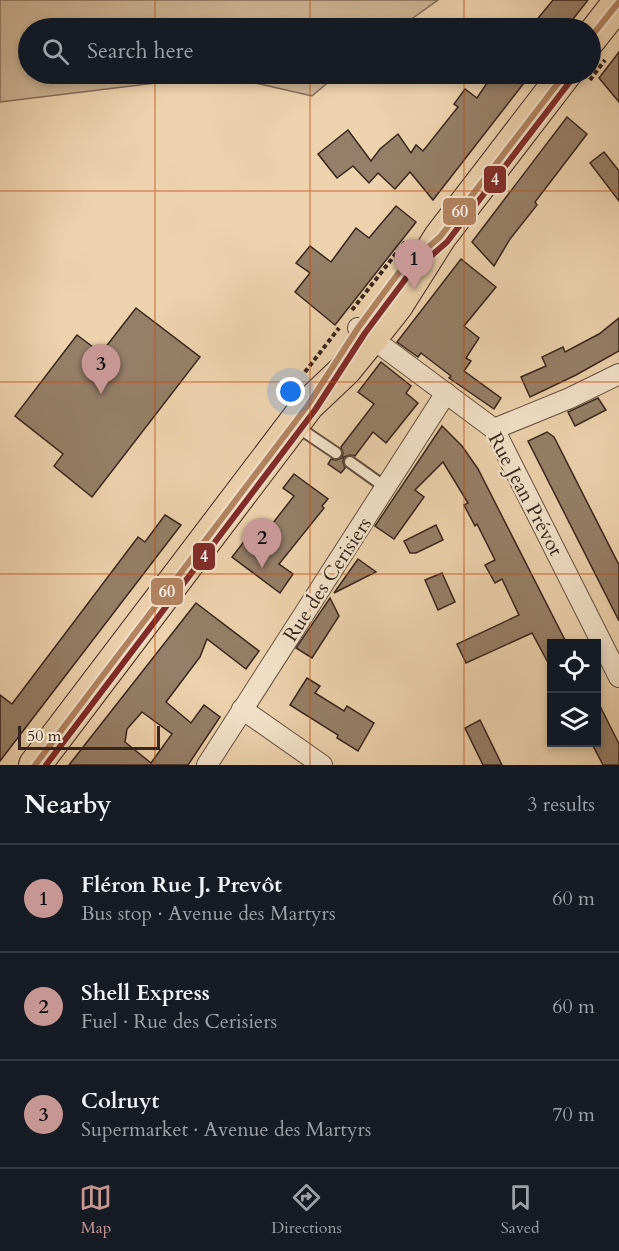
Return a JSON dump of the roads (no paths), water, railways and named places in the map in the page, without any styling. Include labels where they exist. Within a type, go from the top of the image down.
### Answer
[{"type":"main road","points":[[601,26],[619,2]]},
{"type":"main road","points":[[35,765],[304,409],[365,333],[400,272],[440,237],[556,84]]},
{"type":"street","name":"Rue Jean Prévot","points":[[365,333],[494,429],[619,677]]},
{"type":"street","points":[[494,429],[570,398],[619,374]]},
{"type":"street","name":"Rue des Cerisiers","points":[[207,765],[446,393]]},
{"type":"street","points":[[242,710],[322,765]]},
{"type":"lane","points":[[304,409],[336,453]]},
{"type":"lane","points":[[350,462],[386,487]]},
{"type":"place","name":"Fléron Rue J. Prevôt","points":[[414,289]]},
{"type":"place","name":"Colruyt","points":[[101,394]]},
{"type":"place","name":"Shell Express","points":[[262,568]]}]
